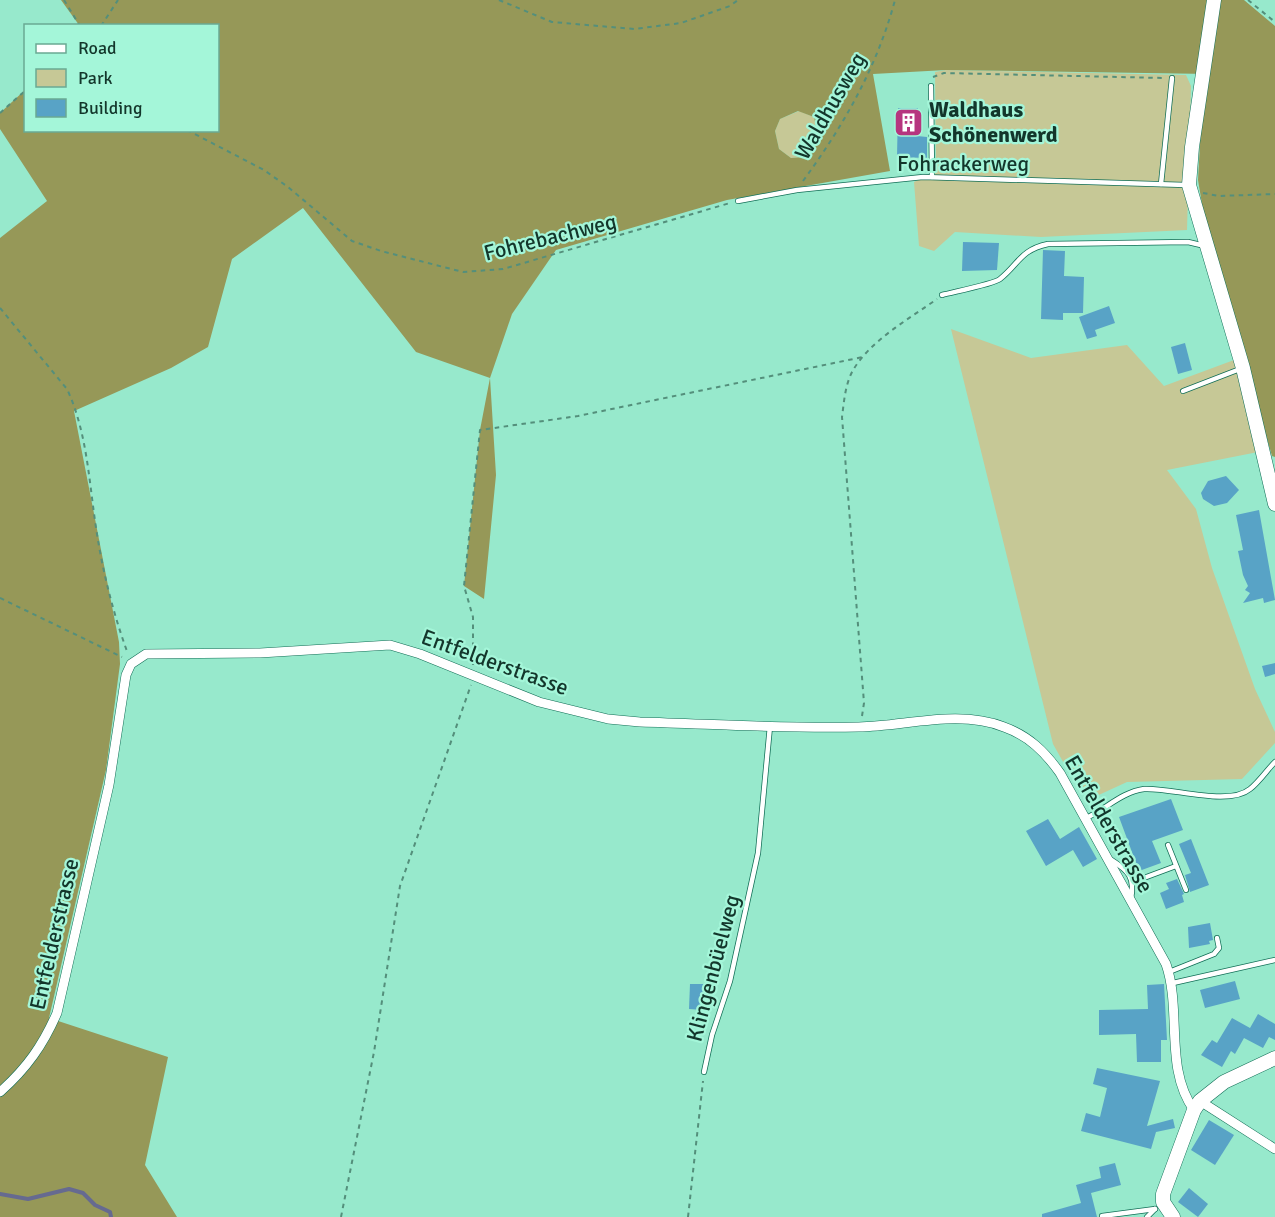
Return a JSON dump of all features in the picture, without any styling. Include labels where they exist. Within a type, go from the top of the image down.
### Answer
[{"type":"street","points":[[1214,0],[1192,147],[1189,187],[1243,368],[1275,504]]},
{"type":"street","name":"Entfelderstrasse","points":[[0,1092],[24,1070],[44,1042],[57,1013],[109,785],[126,675],[131,664],[147,654],[260,653],[390,645],[420,654],[539,702],[608,719],[770,726],[861,727],[956,719],[1003,726],[1029,739],[1045,753],[1059,772],[1169,972],[1173,983],[1179,1085],[1197,1106]]},
{"type":"street","points":[[1173,1217],[1159,1205],[1197,1106],[1224,1082],[1275,1058]]},
{"type":"street","points":[[1197,1106],[1275,1149]]},
{"type":"lane","points":[[1161,184],[1172,78]]},
{"type":"lane","points":[[931,86],[932,177]]},
{"type":"lane","name":"Fohrackerweg","points":[[738,201],[797,190],[932,177],[1161,184],[1189,187]]},
{"type":"lane","points":[[942,296],[999,281],[1016,260],[1035,247],[1048,244],[1188,243],[1205,246]]},
{"type":"lane","points":[[1183,391],[1243,368]]},
{"type":"lane","name":"Klingenbüelweg","points":[[704,1072],[712,1035],[730,981],[758,853],[770,726]]},
{"type":"lane","points":[[1084,819],[1106,809],[1129,793],[1145,789],[1185,793],[1242,794],[1251,789],[1275,762]]},
{"type":"lane","points":[[1168,844],[1186,890]]},
{"type":"lane","points":[[1105,856],[1128,870],[1133,882],[1131,902]]},
{"type":"lane","points":[[1133,882],[1176,866]]},
{"type":"lane","points":[[1169,972],[1214,954],[1219,948],[1217,938]]},
{"type":"lane","points":[[1173,983],[1275,960]]},
{"type":"lane","points":[[1102,1216],[1159,1205]]},
{"type":"lane","points":[[1147,1217],[1159,1205]]},
{"type":"path","points":[[64,0],[79,24]]},
{"type":"path","points":[[102,24],[118,0]]},
{"type":"path","points":[[499,0],[552,22],[634,29],[681,23],[730,6],[738,0]]},
{"type":"path","name":"Waldhusweg","points":[[797,190],[845,119],[874,64],[895,0]]},
{"type":"path","points":[[1248,0],[1275,22]]},
{"type":"path","points":[[931,86],[934,76],[944,73],[1172,78]]},
{"type":"path","points":[[0,113],[24,92]]},
{"type":"path","name":"Fohrebachweg","points":[[191,132],[264,170],[288,187],[352,241],[381,251],[463,272],[503,269],[738,201]]},
{"type":"path","points":[[1189,187],[1218,196],[1275,194]]},
{"type":"path","points":[[861,727],[864,703],[842,417],[844,394],[852,371],[873,346],[942,296]]},
{"type":"path","points":[[0,308],[68,389],[74,404],[86,451],[97,536],[131,664]]},
{"type":"path","points":[[472,650],[473,617],[464,586],[480,430],[578,416],[863,357]]},
{"type":"path","points":[[0,598],[110,649],[131,664]]},
{"type":"path","points":[[342,1217],[374,1052],[400,886],[474,676]]},
{"type":"path","name":"Klingenbüelweg","points":[[688,1217],[704,1072]]},
{"type":"green space","points":[[61,0],[1244,0],[1275,26],[1275,457],[1272,456],[1206,228],[1198,180],[1201,125],[1210,74],[946,70],[873,74],[890,171],[727,200],[556,250],[512,314],[490,378],[416,352],[303,208],[232,259],[208,347],[171,368],[74,411],[119,642],[120,664],[106,770],[49,1018],[168,1057],[145,1165],[177,1217],[0,1217],[0,238],[47,201],[0,129],[0,113],[24,91],[24,132],[219,132],[219,24],[78,24]],"holes":[[[798,111],[814,117],[817,131],[805,157],[791,158],[779,149],[775,131],[780,119]]]},
{"type":"green space","points":[[946,70],[1186,75],[1191,86],[1187,230],[1041,237],[955,232],[934,251],[919,246],[914,182],[936,171],[935,72]]},
{"type":"green space","points":[[799,111],[814,117],[817,131],[804,157],[791,158],[779,149],[775,131],[780,119]]},
{"type":"green space","points":[[951,329],[1031,358],[1127,345],[1164,386],[1234,360],[1258,452],[1167,470],[1196,509],[1212,568],[1255,689],[1275,732],[1275,743],[1242,779],[1127,782],[1090,799],[1071,776],[1053,744]]},
{"type":"green space","points":[[490,378],[496,475],[484,599],[464,586],[480,430]]},
{"type":"building","name":"Waldhaus Schönenwerd","points":[[898,108],[918,108],[917,136],[927,137],[927,158],[897,157]]},
{"type":"building","points":[[963,242],[999,243],[997,270],[962,271]]},
{"type":"building","points":[[1043,250],[1065,251],[1064,276],[1084,277],[1083,313],[1063,313],[1063,320],[1041,319]]},
{"type":"building","points":[[1109,306],[1115,323],[1095,330],[1097,336],[1087,339],[1079,317]]},
{"type":"building","points":[[1185,343],[1192,370],[1178,374],[1171,347]]},
{"type":"building","points":[[1226,476],[1239,490],[1227,503],[1214,506],[1203,499],[1201,493],[1208,481]]},
{"type":"building","points":[[1259,510],[1275,600],[1264,603],[1263,598],[1243,603],[1250,593],[1245,590],[1248,586],[1238,551],[1243,550],[1236,515]]},
{"type":"building","points":[[1275,663],[1275,674],[1265,677],[1262,666]]},
{"type":"building","points":[[1171,799],[1183,830],[1152,841],[1161,863],[1139,871],[1119,817]]},
{"type":"building","points":[[1048,819],[1060,839],[1079,827],[1097,859],[1083,867],[1073,850],[1046,866],[1026,831]]},
{"type":"building","points":[[1191,839],[1209,885],[1190,892],[1185,875],[1191,873],[1179,844]]},
{"type":"building","points":[[1177,879],[1184,894],[1182,895],[1184,902],[1166,909],[1160,893],[1169,889],[1166,883]]},
{"type":"building","points":[[1210,923],[1213,940],[1209,941],[1210,944],[1189,948],[1188,927]]},
{"type":"building","points":[[1235,981],[1240,999],[1205,1008],[1200,990]]},
{"type":"building","points":[[690,984],[704,984],[703,1010],[689,1009]]},
{"type":"building","points":[[1164,984],[1167,1040],[1161,1040],[1161,1062],[1137,1062],[1136,1034],[1099,1035],[1099,1010],[1148,1009],[1147,985]]},
{"type":"building","points":[[1258,1014],[1275,1024],[1275,1040],[1269,1037],[1263,1048],[1244,1038],[1235,1054],[1231,1051],[1222,1067],[1201,1055],[1212,1040],[1217,1043],[1232,1018],[1250,1028]]},
{"type":"building","points":[[1097,1068],[1160,1081],[1147,1126],[1173,1119],[1175,1128],[1156,1132],[1151,1149],[1081,1131],[1086,1113],[1100,1117],[1107,1088],[1093,1084]]},
{"type":"building","points":[[1209,1120],[1234,1135],[1215,1165],[1191,1150]]},
{"type":"building","points":[[1115,1163],[1121,1185],[1091,1193],[1097,1217],[1042,1217],[1042,1214],[1081,1203],[1076,1185],[1101,1178],[1099,1167]]},
{"type":"building","points":[[1189,1188],[1208,1204],[1198,1217],[1178,1202]]},
{"type":"waterway","points":[[0,1194],[28,1199],[69,1189],[83,1193],[95,1205],[110,1212],[111,1217]]},
{"type":"place","name":"Waldhaus Schönenwerd","points":[[908,122]]}]
